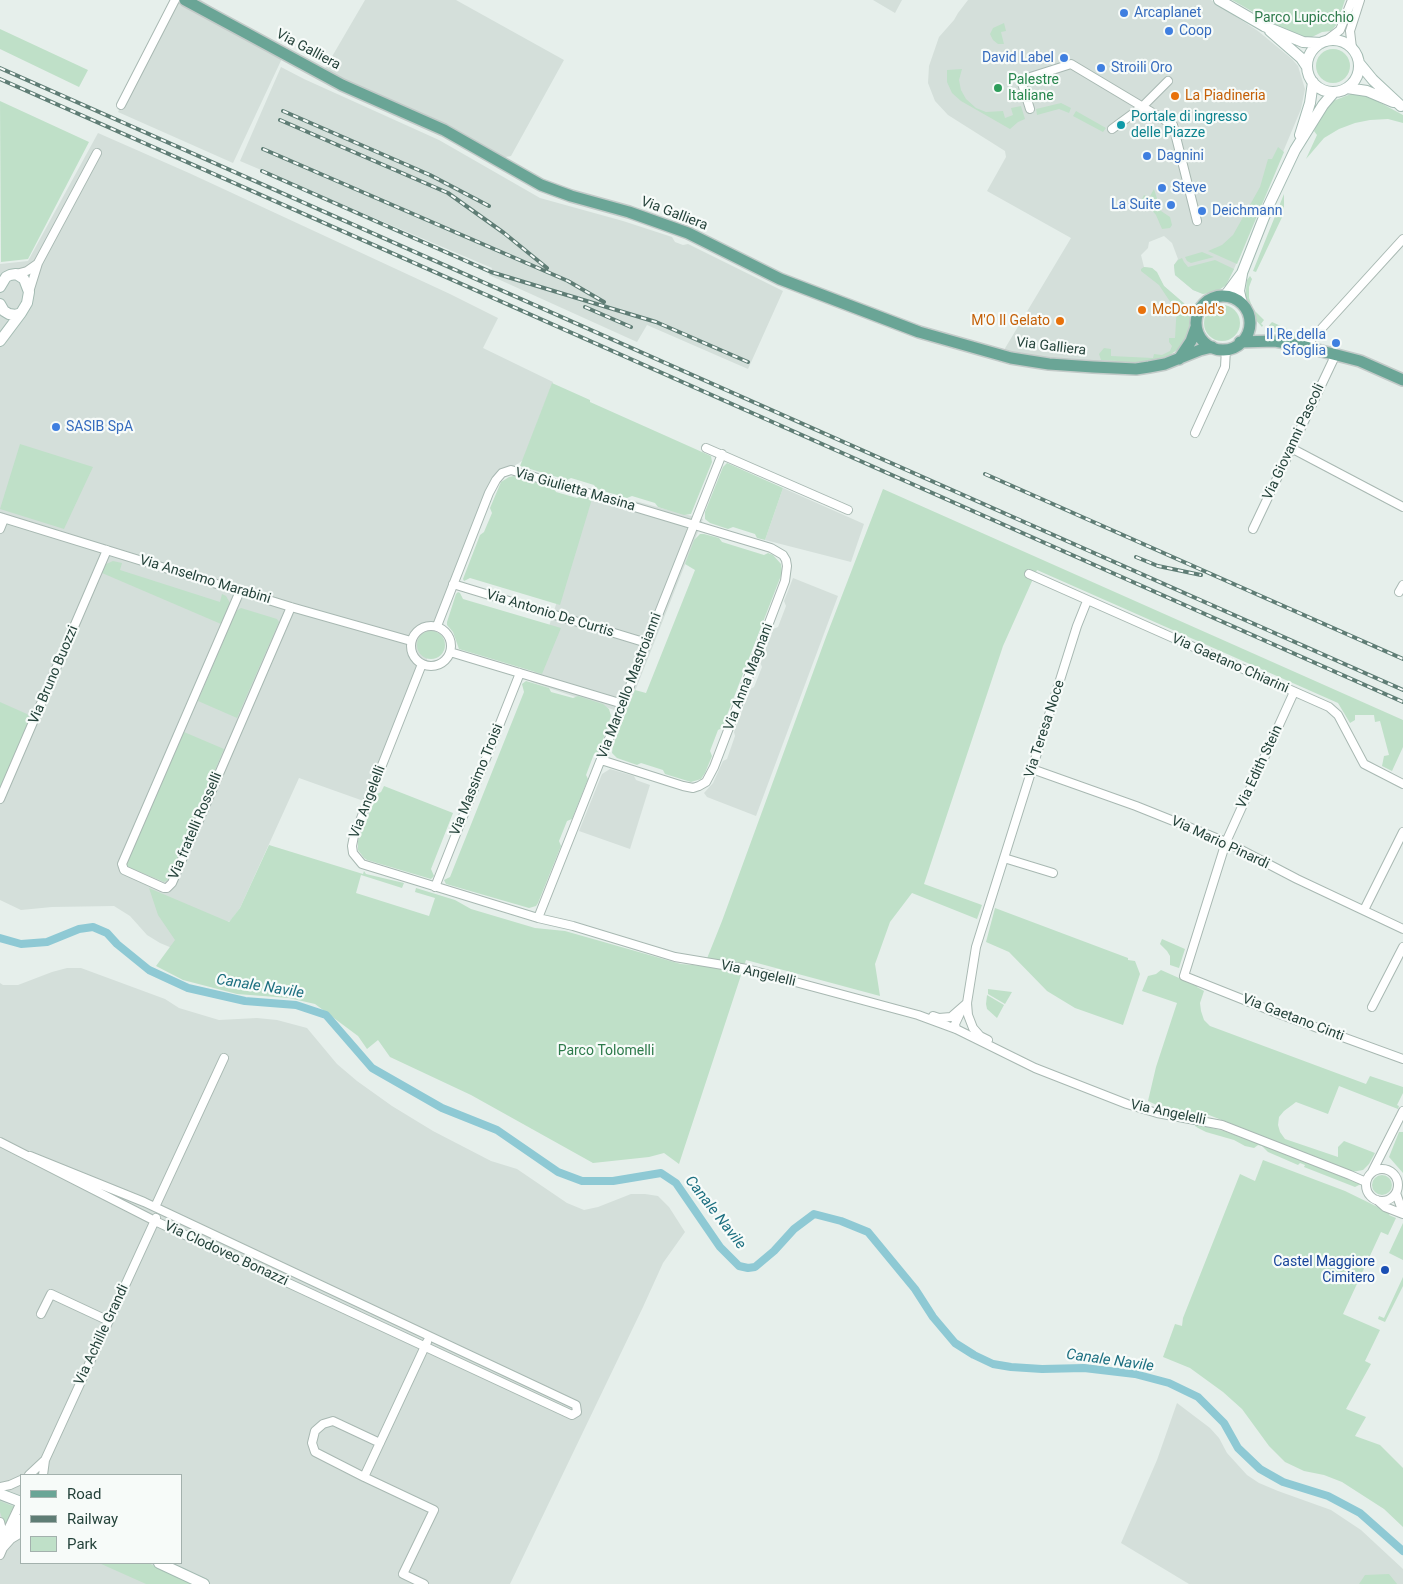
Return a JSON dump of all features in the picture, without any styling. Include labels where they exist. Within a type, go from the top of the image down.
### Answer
[{"type":"main road","name":"Via Galliera","points":[[184,0],[342,85],[444,130],[541,185],[571,196],[629,212],[688,233],[780,279],[919,332],[988,352],[1049,364],[1136,369],[1165,364],[1212,347]]},
{"type":"main road","points":[[1179,359],[1191,341],[1196,327],[1197,315],[1204,304],[1214,298],[1231,297],[1242,304],[1249,321],[1248,330],[1240,342]]},
{"type":"main road","points":[[1249,321],[1254,327],[1275,341]]},
{"type":"main road","points":[[1196,327],[1199,336],[1212,347],[1226,349],[1240,342],[1275,341],[1336,354],[1374,366],[1403,380]]},
{"type":"street","points":[[121,105],[175,0]]},
{"type":"street","points":[[1219,0],[1264,26],[1303,42],[1340,41],[1352,48]]},
{"type":"street","points":[[1307,67],[1310,53],[1340,30],[1352,0]]},
{"type":"street","points":[[1347,88],[1356,77],[1359,64],[1352,48],[1351,27],[1360,0]]},
{"type":"street","points":[[1264,26],[1301,58],[1313,82],[1322,90],[1334,92],[1347,88],[1367,91],[1402,106]]},
{"type":"street","points":[[1030,109],[1021,80],[1071,64],[1173,125],[1197,221]]},
{"type":"street","points":[[1359,64],[1373,80],[1402,106]]},
{"type":"street","points":[[1112,129],[1142,107],[1168,81]]},
{"type":"street","points":[[1295,150],[1310,103],[1313,82]]},
{"type":"street","points":[[1242,304],[1239,291],[1242,274],[1268,207],[1295,150],[1323,105],[1334,92]]},
{"type":"street","points":[[0,341],[27,303],[38,262],[98,153]]},
{"type":"street","points":[[1302,346],[1312,339],[1403,239]]},
{"type":"street","points":[[0,287],[2,281],[13,274],[27,271],[38,262]]},
{"type":"street","points":[[0,270],[24,279],[29,292]]},
{"type":"street","points":[[1225,296],[1242,274]]},
{"type":"street","points":[[0,304],[4,311],[9,314],[16,315],[21,313]]},
{"type":"street","points":[[1195,433],[1225,367],[1226,349]]},
{"type":"street","name":"Via Giovanni Pascoli","points":[[1253,529],[1336,354]]},
{"type":"street","points":[[706,448],[848,510]]},
{"type":"street","points":[[1291,448],[1402,503]]},
{"type":"street","name":"Via Marcello Mastroianni","points":[[538,918],[722,454]]},
{"type":"street","name":"Via Giulietta Masina","points":[[437,626],[489,492],[502,473],[511,470],[694,525]]},
{"type":"street","points":[[0,529],[2,518]]},
{"type":"street","name":"Via Anselmo Marabini","points":[[2,518],[291,607],[411,641]]},
{"type":"street","name":"Via Anna Magnani","points":[[601,760],[692,788],[706,782],[714,766],[785,581],[787,566],[786,560],[778,551],[694,525]]},
{"type":"street","name":"Via Bruno Buozzi","points":[[0,799],[107,550]]},
{"type":"street","name":"Via Gaetano Chiarini","points":[[1029,574],[1334,710],[1364,764],[1403,784]]},
{"type":"street","name":"Via Antonio De Curtis","points":[[453,584],[647,643]]},
{"type":"street","name":"Via fratelli Rosselli","points":[[240,591],[122,864],[124,870],[164,888],[167,888],[172,883],[291,607]]},
{"type":"street","name":"Via Teresa Noce","points":[[956,1029],[955,1024],[966,1007],[976,947],[1079,619],[1087,601]]},
{"type":"street","points":[[423,626],[437,626],[448,635],[450,652],[441,663],[428,666],[422,664],[413,656],[410,649],[411,641],[423,626]]},
{"type":"street","points":[[450,652],[623,704]]},
{"type":"street","name":"Via Angelelli","points":[[422,664],[356,831],[352,846],[353,853],[362,864],[538,918],[573,926],[676,957],[747,969],[936,1021],[1029,1065],[1141,1110],[1222,1125],[1350,1175],[1369,1177]]},
{"type":"street","name":"Via Massimo Troisi","points":[[435,887],[520,673]]},
{"type":"street","name":"Via Edith Stein","points":[[1226,842],[1294,692]]},
{"type":"street","name":"Via Mario Pinardi","points":[[1032,769],[1136,806],[1226,842],[1297,879],[1403,929]]},
{"type":"street","points":[[1364,910],[1403,832]]},
{"type":"street","name":"Via Gaetano Cinti","points":[[1226,842],[1184,976],[1282,1015],[1403,1059]]},
{"type":"street","points":[[1004,858],[1053,873]]},
{"type":"street","points":[[1372,1007],[1403,947]]},
{"type":"street","points":[[902,1011],[917,1011],[939,1018],[951,1017],[966,1007],[973,1028],[980,1036],[1005,1048],[1029,1065]]},
{"type":"street","name":"Via Clodoveo Bonazzi","points":[[157,1209],[224,1058]]},
{"type":"street","points":[[1403,1111],[1369,1177],[1368,1193],[1385,1207],[1403,1213]]},
{"type":"street","name":"Via Clodoveo Bonazzi","points":[[0,1142],[154,1221],[572,1415],[577,1412],[576,1405],[430,1336],[157,1209],[58,1166],[30,1156]]},
{"type":"street","points":[[1384,1149],[1383,1159],[1386,1169]]},
{"type":"street","points":[[1369,1177],[1382,1168],[1391,1171],[1397,1179],[1396,1193],[1403,1213]]},
{"type":"street","points":[[1377,1200],[1388,1200],[1396,1193]]},
{"type":"street","name":"Via Achille Grandi","points":[[40,1473],[154,1221],[157,1209]]},
{"type":"street","points":[[41,1314],[51,1294],[109,1321]]},
{"type":"street","points":[[364,1477],[430,1336]]},
{"type":"street","points":[[380,1443],[333,1421],[323,1424],[315,1431],[312,1443],[315,1452],[434,1510],[403,1574],[424,1584]]},
{"type":"street","points":[[0,1487],[10,1486],[20,1481]]},
{"type":"street","points":[[0,1494],[20,1502]]},
{"type":"street","points":[[2,1551],[20,1505]]},
{"type":"street","points":[[8,1538],[20,1520]]},
{"type":"street","points":[[0,1522],[8,1538]]},
{"type":"street","points":[[8,1538],[20,1533]]},
{"type":"street","points":[[161,1564],[204,1584]]},
{"type":"shaded area","points":[[175,0],[201,0],[214,8],[214,11],[286,50],[233,163],[118,112]]},
{"type":"shaded area","points":[[365,0],[456,0],[564,60],[511,156],[500,158],[323,72]]},
{"type":"shaded area","points":[[873,0],[902,0],[895,13]]},
{"type":"shaded area","points":[[968,0],[1211,0],[1258,31],[1298,66],[1305,89],[1301,109],[1226,285],[1216,292],[1203,294],[1193,290],[1175,275],[1174,265],[1178,259],[1172,243],[1164,236],[1149,242],[1148,248],[1141,255],[1144,267],[1152,268],[1156,272],[1164,286],[1186,305],[1191,315],[1190,330],[1170,355],[1143,363],[1085,363],[1004,350],[1071,238],[987,191],[1006,157],[1005,151],[948,115],[935,101],[928,83],[929,66],[939,37]]},
{"type":"shaded area","points":[[281,67],[439,140],[540,198],[672,237],[675,242],[683,245],[688,244],[783,291],[748,369],[647,325],[637,342],[489,275],[492,268],[240,161]]},
{"type":"shaded area","points":[[98,133],[189,173],[498,318],[483,348],[553,382],[523,460],[503,475],[488,499],[372,804],[299,778],[240,908],[231,920],[211,933],[189,955],[160,943],[147,935],[130,916],[114,906],[52,907],[21,910],[0,900],[0,264],[28,261]]},
{"type":"shaded area","points":[[783,488],[864,524],[851,562],[765,540]]},
{"type":"shaded area","points":[[593,490],[703,519],[626,714],[531,682]]},
{"type":"shaded area","points":[[793,578],[838,596],[756,816],[707,797],[704,793],[713,783],[723,761],[727,759],[735,736],[734,732],[750,689],[754,687],[762,667],[760,662],[773,629],[778,627],[786,606],[784,601]]},
{"type":"shaded area","points":[[610,769],[634,776],[636,780],[650,785],[630,849],[579,831],[602,774]]},
{"type":"shaded area","points":[[67,968],[81,968],[165,999],[179,1008],[219,1020],[257,1018],[277,1020],[307,1028],[337,1064],[392,1106],[433,1131],[491,1161],[517,1169],[567,1203],[584,1210],[598,1207],[631,1194],[645,1194],[658,1196],[669,1207],[685,1232],[663,1263],[510,1584],[0,1584],[0,983],[3,985],[18,985],[52,972]]},
{"type":"shaded area","points":[[1177,1403],[1210,1428],[1219,1438],[1227,1453],[1247,1475],[1259,1483],[1278,1491],[1331,1510],[1361,1530],[1403,1569],[1403,1584],[1189,1584],[1121,1543],[1157,1460]]},
{"type":"green space","name":"Parco Lupicchio","points":[[1232,0],[1345,0],[1337,24],[1331,31],[1322,32],[1312,37],[1302,37],[1301,39]]},
{"type":"green space","points":[[1004,23],[1006,31],[1001,32],[1004,44],[998,44],[990,34],[993,28]]},
{"type":"green space","points":[[0,29],[88,70],[79,87],[0,49]]},
{"type":"green space","points":[[1333,49],[1340,50],[1345,54],[1349,59],[1349,73],[1345,78],[1340,82],[1333,83],[1326,82],[1321,78],[1317,73],[1316,66],[1317,59],[1321,54],[1326,50]]},
{"type":"green space","points":[[962,69],[959,80],[961,90],[966,99],[976,108],[986,112],[1003,111],[1005,118],[1013,115],[1011,108],[1021,106],[1025,119],[1010,129],[961,101],[952,93],[947,82],[947,70]]},
{"type":"green space","points":[[1362,93],[1403,115],[1403,123],[1388,119],[1355,123],[1339,129],[1324,138],[1306,159],[1317,135],[1314,131],[1323,112],[1333,101],[1351,94]]},
{"type":"green space","points":[[0,101],[89,142],[28,259],[1,262]]},
{"type":"green space","points":[[1061,103],[1071,108],[1069,113],[1059,109],[1037,115],[1036,109]]},
{"type":"green space","points":[[1076,111],[1106,128],[1103,132],[1073,116]]},
{"type":"green space","points":[[1278,147],[1284,152],[1237,264],[1208,251],[1222,245],[1233,235],[1260,187],[1268,159],[1272,159]]},
{"type":"green space","points":[[1154,189],[1161,211],[1170,217],[1172,225],[1170,228],[1162,229],[1156,215],[1151,209],[1142,204],[1144,195],[1149,198]]},
{"type":"green space","points":[[1284,194],[1284,213],[1256,272],[1253,271]]},
{"type":"green space","points":[[1202,252],[1214,257],[1191,263],[1185,257]]},
{"type":"green space","points":[[1182,258],[1188,267],[1215,260],[1234,269],[1226,285],[1216,292],[1203,294],[1193,290],[1175,275],[1174,265]]},
{"type":"green space","points":[[1144,267],[1152,268],[1157,272],[1164,286],[1186,305],[1191,315],[1189,335],[1181,347],[1170,355],[1157,360],[1127,364],[1118,361],[1101,360],[1099,354],[1104,348],[1111,349],[1111,356],[1153,358],[1154,354],[1162,355],[1170,351],[1172,346],[1169,338],[1175,338],[1177,304],[1171,303],[1159,285],[1141,271]]},
{"type":"green space","points":[[1250,276],[1252,279],[1249,287],[1249,298],[1253,309],[1264,320],[1261,324],[1263,325],[1262,327],[1254,318],[1245,298],[1247,280]]},
{"type":"green space","points":[[1222,305],[1235,310],[1240,323],[1235,336],[1222,341],[1209,336],[1204,323],[1209,310]]},
{"type":"green space","points":[[1272,322],[1302,336],[1295,339],[1266,329]]},
{"type":"green space","points":[[552,383],[711,456],[712,462],[691,514],[684,515],[632,496],[627,498],[597,489],[594,485],[571,478],[567,480],[520,466]]},
{"type":"green space","points":[[20,444],[93,467],[64,529],[0,509]]},
{"type":"green space","points":[[727,463],[783,488],[765,540],[757,538],[755,534],[733,527],[728,529],[710,523],[705,519],[705,512],[723,467]]},
{"type":"green space","points":[[514,476],[554,488],[556,492],[577,498],[582,496],[592,499],[560,605],[470,578],[464,581],[463,579],[480,535],[484,532],[492,513],[490,508],[501,482]]},
{"type":"green space","name":"Parco Tolomelli","points":[[883,489],[1403,720],[1403,747],[1392,771],[1382,766],[1384,756],[1389,755],[1380,721],[1375,722],[1374,715],[1355,715],[1355,720],[1350,723],[1338,703],[1037,570],[1003,646],[924,884],[982,905],[977,919],[912,893],[890,922],[875,964],[880,996],[746,960],[679,1164],[664,1153],[649,1157],[593,1163],[471,1095],[390,1057],[378,1040],[367,1049],[358,1036],[315,1004],[289,998],[237,994],[183,980],[156,966],[175,940],[158,915],[149,888],[229,922],[240,908],[269,845],[363,874],[364,871],[366,874],[404,883],[402,888],[361,875],[356,893],[429,916],[435,898],[415,892],[416,888],[455,900],[471,909],[535,928],[565,931],[681,964],[704,966]]},
{"type":"green space","points":[[700,534],[719,538],[722,542],[764,555],[768,553],[773,555],[781,564],[782,573],[722,728],[718,730],[710,751],[712,756],[705,773],[701,779],[691,782],[665,774],[663,770],[641,763],[637,765],[617,758],[612,753],[613,745],[635,690],[646,693],[695,570],[685,564],[694,540]]},
{"type":"green space","points":[[113,561],[122,563],[120,570],[220,602],[222,594],[226,596],[230,603],[221,624],[102,573],[106,564]]},
{"type":"green space","points":[[458,592],[463,599],[561,628],[542,674],[459,649],[453,632],[447,625]]},
{"type":"green space","points":[[241,608],[277,619],[279,622],[237,718],[198,701],[236,611]]},
{"type":"green space","points":[[431,631],[441,635],[445,645],[441,655],[431,659],[421,655],[417,645],[421,635]]},
{"type":"green space","points":[[526,681],[549,688],[551,692],[573,698],[578,696],[603,704],[609,709],[611,716],[599,752],[594,754],[586,775],[588,779],[572,819],[567,821],[559,841],[561,846],[538,903],[536,906],[529,908],[446,884],[444,880],[450,877],[524,692],[522,684]]},
{"type":"green space","points":[[0,702],[27,714],[30,718],[0,788]]},
{"type":"green space","points":[[184,732],[224,749],[168,880],[164,882],[126,865]]},
{"type":"green space","points":[[384,786],[453,813],[431,869],[434,876],[431,879],[367,860],[358,850],[358,841],[377,794],[381,792]]},
{"type":"green space","points":[[995,908],[1128,958],[1128,960],[1135,961],[1140,974],[1123,1025],[1075,1008],[1047,991],[1009,952],[986,942]]},
{"type":"green space","points":[[1162,939],[1185,949],[1179,968],[1170,965],[1170,956],[1160,944]]},
{"type":"green space","points":[[1161,970],[1204,991],[1200,1003],[1201,1011],[1204,1020],[1210,1026],[1366,1084],[1370,1076],[1403,1087],[1403,1093],[1397,1105],[1399,1106],[1398,1109],[1339,1086],[1328,1114],[1296,1102],[1279,1117],[1278,1125],[1285,1139],[1338,1157],[1338,1147],[1344,1141],[1375,1153],[1369,1164],[1363,1170],[1352,1172],[1209,1115],[1165,1109],[1148,1101],[1156,1067],[1177,1003],[1142,991],[1148,976],[1156,974]]},
{"type":"green space","points":[[988,989],[1012,992],[1005,1004],[988,994]]},
{"type":"green space","points":[[987,995],[1004,1005],[997,1018],[987,1009]]},
{"type":"green space","points":[[1195,1124],[1224,1131],[1361,1184],[1355,1187],[1304,1167],[1305,1165],[1300,1163],[1298,1165],[1268,1152],[1262,1146],[1258,1145],[1254,1148],[1245,1146],[1234,1140],[1206,1132],[1195,1126]]},
{"type":"green space","points":[[1399,1132],[1403,1132],[1403,1173],[1389,1157]]},
{"type":"green space","points":[[1263,1160],[1345,1191],[1390,1213],[1389,1215],[1396,1218],[1388,1235],[1381,1232],[1343,1314],[1380,1330],[1365,1361],[1371,1364],[1346,1409],[1366,1417],[1355,1436],[1380,1445],[1403,1468],[1403,1527],[1384,1509],[1342,1482],[1324,1475],[1304,1471],[1285,1462],[1269,1446],[1242,1409],[1223,1392],[1190,1368],[1163,1357],[1175,1324],[1182,1326],[1183,1318],[1240,1174],[1255,1181]]},
{"type":"green space","points":[[1382,1175],[1389,1178],[1392,1185],[1389,1192],[1382,1195],[1375,1192],[1372,1185],[1375,1178]]},
{"type":"green space","points":[[1403,1223],[1403,1260],[1389,1253]]},
{"type":"green space","points":[[1403,1277],[1403,1286],[1385,1322],[1378,1319],[1379,1316],[1384,1318]]},
{"type":"green space","points":[[0,1501],[15,1507],[5,1528],[0,1512]]},
{"type":"green space","points":[[101,1564],[150,1564],[194,1584],[146,1584]]},
{"type":"green space","points":[[1389,1574],[1397,1584],[1359,1584],[1365,1575]]},
{"type":"waterway","name":"Canale Navile","points":[[0,938],[21,944],[47,942],[79,929],[93,927],[107,933],[117,944],[149,970],[188,988],[245,1001],[296,1005],[326,1015],[372,1068],[442,1108],[497,1130],[558,1172],[582,1181],[613,1181],[661,1173],[676,1183],[720,1247],[739,1266],[755,1267],[774,1251],[794,1229],[814,1214],[841,1221],[868,1232],[915,1289],[933,1317],[955,1343],[974,1355],[993,1364],[1011,1367],[1042,1369],[1084,1368],[1135,1374],[1169,1383],[1198,1397],[1224,1423],[1238,1448],[1260,1469],[1283,1482],[1328,1496],[1360,1513],[1403,1551]]},
{"type":"railway","points":[[0,68],[1403,690]]},
{"type":"railway","points":[[0,79],[1403,702]]},
{"type":"railway","points":[[283,111],[430,175],[489,206]]},
{"type":"railway","points":[[280,120],[448,193],[504,233],[547,268]]},
{"type":"railway","points":[[263,149],[568,281],[604,302]]},
{"type":"railway","points":[[262,171],[491,272],[656,322],[748,362]]},
{"type":"railway","points":[[585,307],[631,327]]},
{"type":"railway","points":[[985,474],[1403,659]]},
{"type":"railway","points":[[1136,557],[1158,566],[1201,575]]},
{"type":"place","name":"Arcaplanet","points":[[1124,13]]},
{"type":"place","name":"Coop","points":[[1169,31]]},
{"type":"place","name":"David Label","points":[[1064,58]]},
{"type":"place","name":"Stroili Oro","points":[[1101,68]]},
{"type":"place","name":"Palestre Italiane","points":[[998,88]]},
{"type":"place","name":"La Piadineria","points":[[1175,96]]},
{"type":"place","name":"Portale di ingresso delle Piazze","points":[[1121,125]]},
{"type":"place","name":"Dagnini","points":[[1147,156]]},
{"type":"place","name":"Steve","points":[[1162,188]]},
{"type":"place","name":"La Suite","points":[[1171,205]]},
{"type":"place","name":"Deichmann","points":[[1202,211]]},
{"type":"place","name":"McDonald's","points":[[1142,310]]},
{"type":"place","name":"M'O Il Gelato","points":[[1060,321]]},
{"type":"place","name":"Il Re della Sfoglia","points":[[1336,343]]},
{"type":"place","name":"SASIB SpA","points":[[56,427]]},
{"type":"place","name":"Castel Maggiore Cimitero","points":[[1385,1270]]}]
